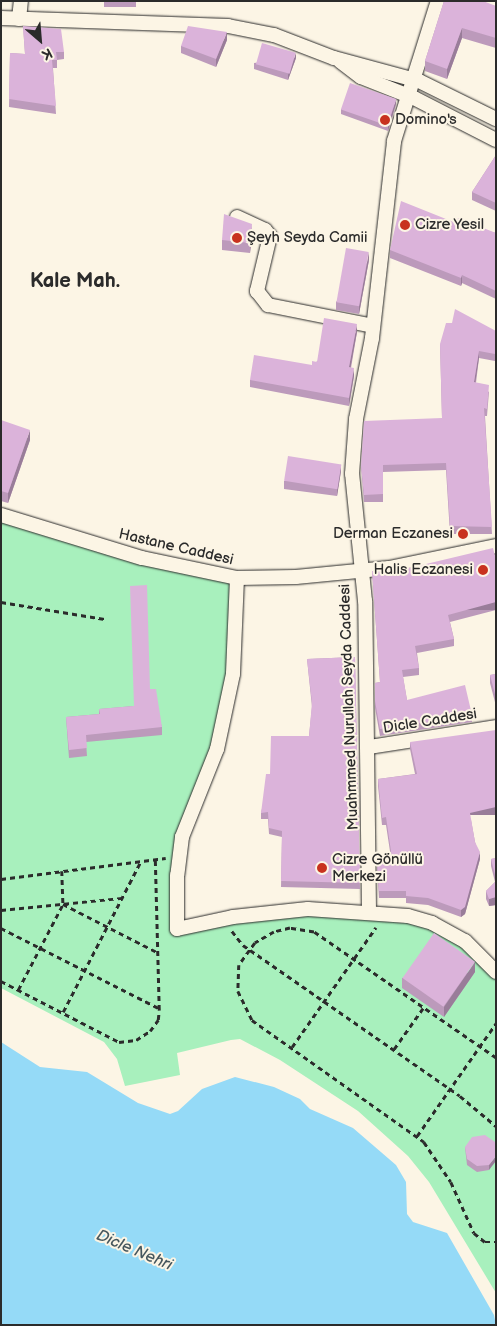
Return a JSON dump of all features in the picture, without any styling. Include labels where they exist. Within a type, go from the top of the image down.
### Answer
[{"type":"street","points":[[19,19],[21,1]]},
{"type":"street","name":"Muahmmed Nurullah Seyda Caddesi","points":[[369,911],[369,747],[365,602],[352,474],[356,419],[373,326],[394,141],[410,96],[438,1]]},
{"type":"street","points":[[1,18],[228,26],[274,36],[334,58],[414,80],[496,119]]},
{"type":"street","points":[[334,58],[361,76],[410,96],[496,140]]},
{"type":"street","points":[[237,216],[265,230],[270,236],[257,291],[268,305],[373,326]]},
{"type":"street","name":"Hastane Caddesi","points":[[1,515],[142,558],[236,578],[296,577],[389,568],[496,546]]},
{"type":"street","points":[[236,578],[233,674],[217,749],[182,837],[177,929],[224,919],[308,909],[386,913],[408,916],[451,932],[477,951],[496,972]]},
{"type":"street","name":"Dicle Caddesi","points":[[369,747],[496,727]]},
{"type":"path","points":[[1,602],[105,619]]},
{"type":"path","points":[[1,879],[180,856]]},
{"type":"path","points":[[1,981],[113,1040],[127,1042],[150,1032],[158,1020],[159,1008],[155,860]]},
{"type":"path","points":[[62,1012],[141,861]]},
{"type":"path","points":[[18,990],[63,904],[62,871]]},
{"type":"path","points":[[1,910],[122,898]]},
{"type":"path","points":[[63,904],[157,952]]},
{"type":"path","points":[[292,1047],[386,913]]},
{"type":"path","points":[[224,919],[249,949],[450,1089],[496,1126]]},
{"type":"path","points":[[1,928],[159,1008]]},
{"type":"path","points":[[496,1058],[314,932],[290,928],[267,936],[249,949],[242,958],[237,973],[243,1006],[252,1020],[417,1136],[442,1167],[474,1233],[485,1242],[496,1242]]},
{"type":"path","points":[[394,1050],[423,1008]]},
{"type":"path","points":[[417,1136],[496,1023]]},
{"type":"green space","points":[[1,515],[237,578],[233,674],[217,749],[182,837],[177,929],[274,911],[432,923],[496,972],[496,1293],[429,1182],[408,1156],[358,1111],[280,1060],[240,1039],[231,1040],[177,1053],[180,1075],[125,1086],[117,1059],[104,1042],[1,988]]},
{"type":"water","name":"Dicle Nehri","points":[[1,1042],[40,1067],[87,1072],[138,1103],[170,1114],[178,1111],[202,1089],[235,1077],[274,1087],[300,1099],[310,1109],[353,1128],[396,1165],[406,1182],[407,1214],[413,1222],[447,1233],[494,1315],[496,1325],[1,1325]]},
{"type":"building","points":[[444,1],[483,1],[496,6],[496,38],[462,28],[447,69],[425,61]]},
{"type":"building","points":[[23,26],[61,29],[64,52],[56,52],[57,60],[52,60],[56,106],[9,99],[10,53],[25,54]]},
{"type":"building","points":[[188,26],[227,32],[216,59],[181,46]]},
{"type":"building","points":[[262,43],[296,53],[290,74],[256,64]]},
{"type":"building","points":[[350,83],[396,99],[387,125],[341,109]]},
{"type":"building","points":[[496,155],[496,203],[472,192]]},
{"type":"building","points":[[401,201],[456,223],[458,218],[496,233],[496,291],[462,275],[461,278],[390,250]]},
{"type":"building","name":"Şeyh Seyda Camii","points":[[224,214],[252,224],[250,243],[222,240]]},
{"type":"building","points":[[346,248],[369,252],[359,306],[336,302]]},
{"type":"building","points":[[455,309],[496,331],[496,352],[495,354],[479,351],[474,382],[489,385],[487,409],[484,408],[492,527],[450,526],[446,463],[383,465],[383,494],[364,495],[361,466],[364,421],[442,418],[440,344],[446,323],[452,323]]},
{"type":"building","points":[[324,318],[357,324],[349,367],[354,368],[349,398],[250,380],[254,355],[312,365],[312,361],[317,362]]},
{"type":"building","points":[[1,420],[30,430],[8,493],[1,491]]},
{"type":"building","points":[[288,456],[341,464],[337,489],[284,481]]},
{"type":"building","points":[[493,548],[496,560],[496,602],[448,615],[454,639],[415,646],[419,668],[402,670],[407,700],[465,685],[472,715],[380,729],[375,701],[375,683],[380,682],[372,571],[405,569]]},
{"type":"building","points":[[147,585],[150,689],[156,689],[162,727],[86,735],[87,748],[69,750],[66,717],[100,714],[99,709],[134,706],[130,586]]},
{"type":"building","points":[[355,657],[360,883],[281,881],[282,831],[269,828],[268,812],[261,813],[266,774],[270,774],[271,736],[309,736],[312,703],[307,659]]},
{"type":"building","points":[[496,674],[496,698],[490,675]]},
{"type":"building","points":[[496,730],[496,807],[470,813],[475,842],[480,852],[465,907],[461,910],[428,898],[406,896],[406,891],[379,891],[377,858],[392,858],[386,817],[382,818],[378,779],[417,774],[410,742]]},
{"type":"building","points":[[496,858],[496,879],[491,859]]},
{"type":"building","points":[[496,881],[496,897],[489,899],[486,891]]},
{"type":"building","points":[[434,933],[475,962],[443,1007],[402,978]]},
{"type":"building","points":[[485,1135],[495,1142],[496,1156],[489,1165],[477,1166],[467,1159],[465,1147],[472,1137]]},
{"type":"place","name":"Domino's","points":[[385,120]]},
{"type":"place","name":"Cizre Yesil","points":[[405,225]]},
{"type":"place","name":"Şeyh Seyda Camii","points":[[237,238]]},
{"type":"place","name":"Derman Eczanesi","points":[[463,534]]},
{"type":"place","name":"Halis Eczanesi","points":[[483,570]]},
{"type":"place","name":"Cizre Gönüllü Merkezi","points":[[322,868]]},
{"type":"district","name":"Kale Mah.","points":[[75,281]]}]
